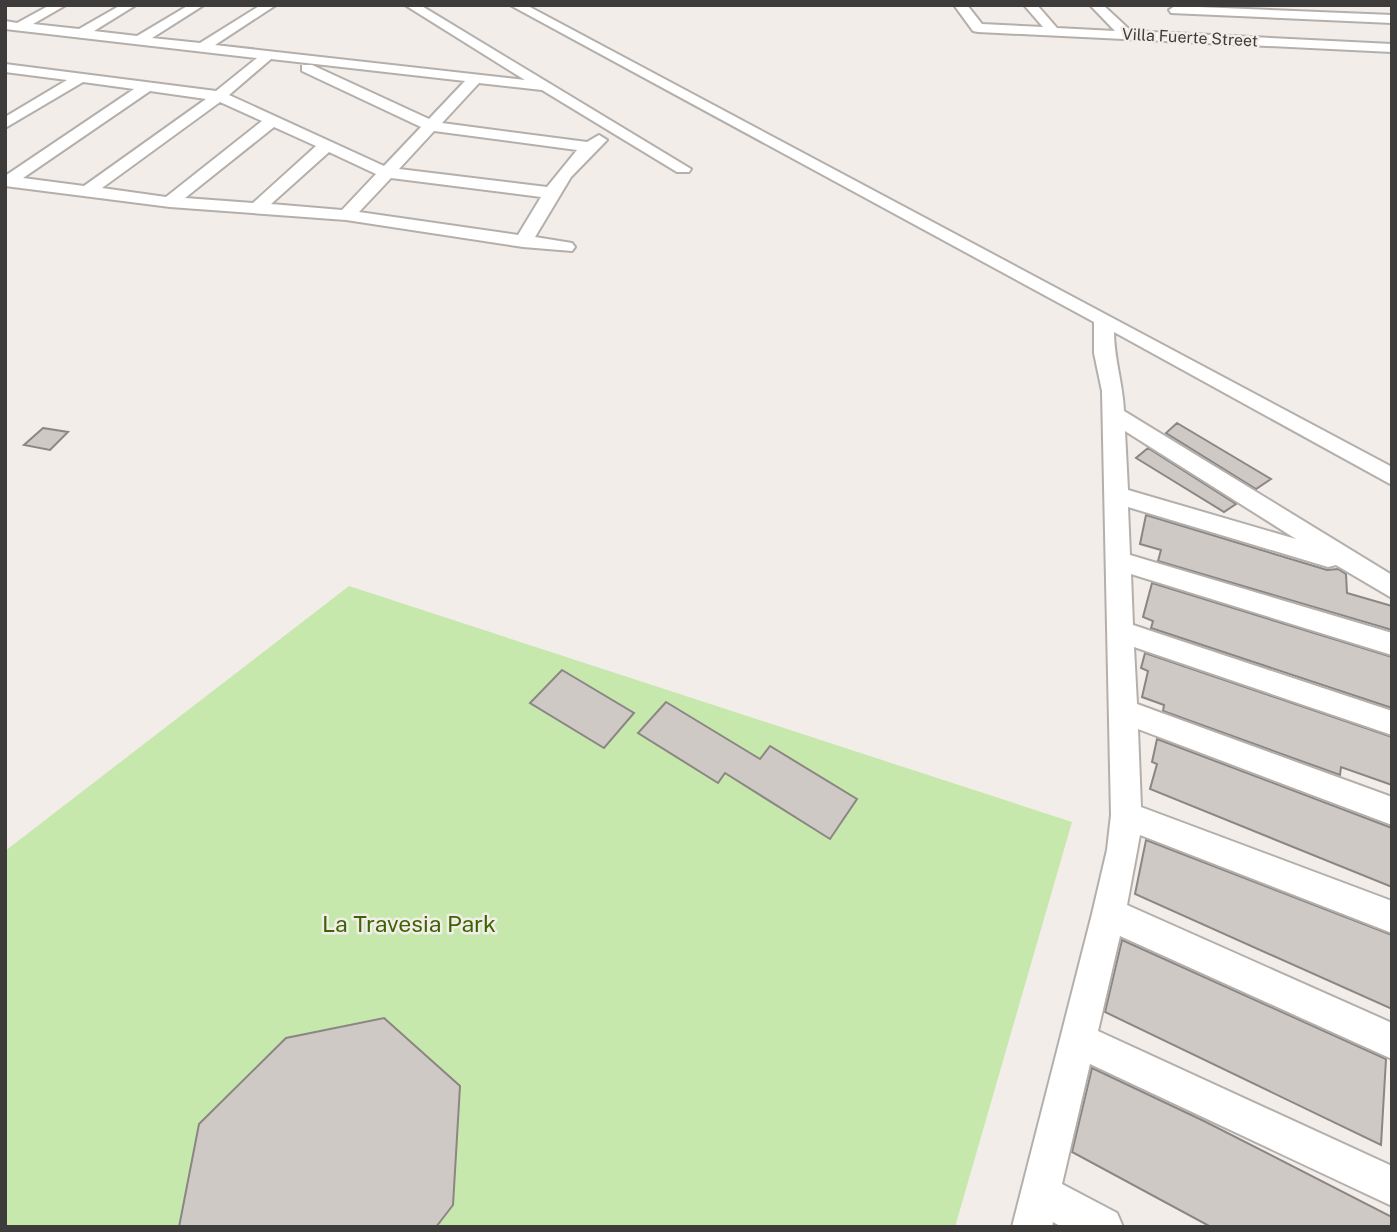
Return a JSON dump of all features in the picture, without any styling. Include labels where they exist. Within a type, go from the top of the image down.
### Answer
[{"type":"street","points":[[20,26],[60,5]]},
{"type":"street","points":[[82,33],[130,5]]},
{"type":"street","points":[[141,39],[198,5]]},
{"type":"street","points":[[201,48],[270,5]]},
{"type":"street","points":[[411,5],[683,169]]},
{"type":"street","points":[[516,5],[1104,319],[1392,477]]},
{"type":"street","name":"Villa Fuerte Street","points":[[960,5],[978,28],[989,30],[1054,30],[1392,48]]},
{"type":"street","points":[[1030,5],[1054,30]]},
{"type":"street","points":[[1096,5],[1126,34]]},
{"type":"street","points":[[1172,8],[1392,19]]},
{"type":"street","points":[[1172,8],[1205,38]]},
{"type":"street","points":[[5,25],[141,39],[286,59],[543,86]]},
{"type":"street","points":[[86,192],[219,96],[267,56]]},
{"type":"street","points":[[286,59],[431,126],[588,148]]},
{"type":"street","points":[[8,71],[219,96],[270,122],[385,172],[552,193]]},
{"type":"street","points":[[5,124],[81,78]]},
{"type":"street","points":[[346,215],[475,79]]},
{"type":"street","points":[[6,181],[148,86]]},
{"type":"street","points":[[170,202],[270,122]]},
{"type":"street","points":[[523,242],[552,193],[588,148],[615,130]]},
{"type":"street","points":[[256,209],[325,147]]},
{"type":"street","points":[[6,181],[170,202],[346,215],[566,247]]},
{"type":"street","points":[[1103,1227],[1036,1210],[1109,914],[1123,850],[1126,815],[1113,391],[1104,353],[1104,319]]},
{"type":"street","points":[[1114,414],[1392,588]]},
{"type":"street","points":[[1116,495],[1356,567]]},
{"type":"street","points":[[1118,561],[1392,644]]},
{"type":"street","points":[[1120,631],[1392,723]]},
{"type":"street","points":[[1123,711],[1392,811]]},
{"type":"street","points":[[1126,815],[1392,917]]},
{"type":"street","points":[[1109,914],[1392,1041]]},
{"type":"street","points":[[1078,1040],[1392,1186]]},
{"type":"green space","name":"La Travesia Park","points":[[349,586],[1072,822],[955,1227],[5,1227],[5,851]]},
{"type":"building","points":[[1177,423],[1271,479],[1256,489],[1166,433]]},
{"type":"building","points":[[43,428],[68,432],[50,450],[24,445]]},
{"type":"building","points":[[1148,448],[1236,504],[1224,512],[1136,458]]},
{"type":"building","points":[[1146,515],[1327,570],[1338,569],[1346,574],[1347,593],[1392,606],[1392,630],[1158,561],[1161,550],[1140,544]]},
{"type":"building","points":[[1152,583],[1392,657],[1392,708],[1151,628],[1153,621],[1143,617]]},
{"type":"building","points":[[1145,653],[1392,737],[1392,785],[1341,767],[1340,775],[1163,711],[1164,705],[1142,697],[1148,671],[1141,668]]},
{"type":"building","points":[[562,670],[634,713],[604,748],[530,703]]},
{"type":"building","points":[[666,702],[760,759],[770,746],[857,799],[830,839],[725,773],[718,783],[638,733]]},
{"type":"building","points":[[1157,739],[1392,828],[1392,887],[1150,789],[1157,764],[1152,762]]},
{"type":"building","points":[[1146,840],[1392,935],[1392,1009],[1135,894]]},
{"type":"building","points":[[1122,940],[1386,1059],[1381,1145],[1105,1012]]},
{"type":"building","points":[[384,1018],[460,1086],[453,1205],[436,1227],[179,1227],[199,1124],[286,1038]]},
{"type":"building","points":[[1092,1068],[1204,1121],[1392,1217],[1392,1227],[1211,1227],[1072,1152]]}]
